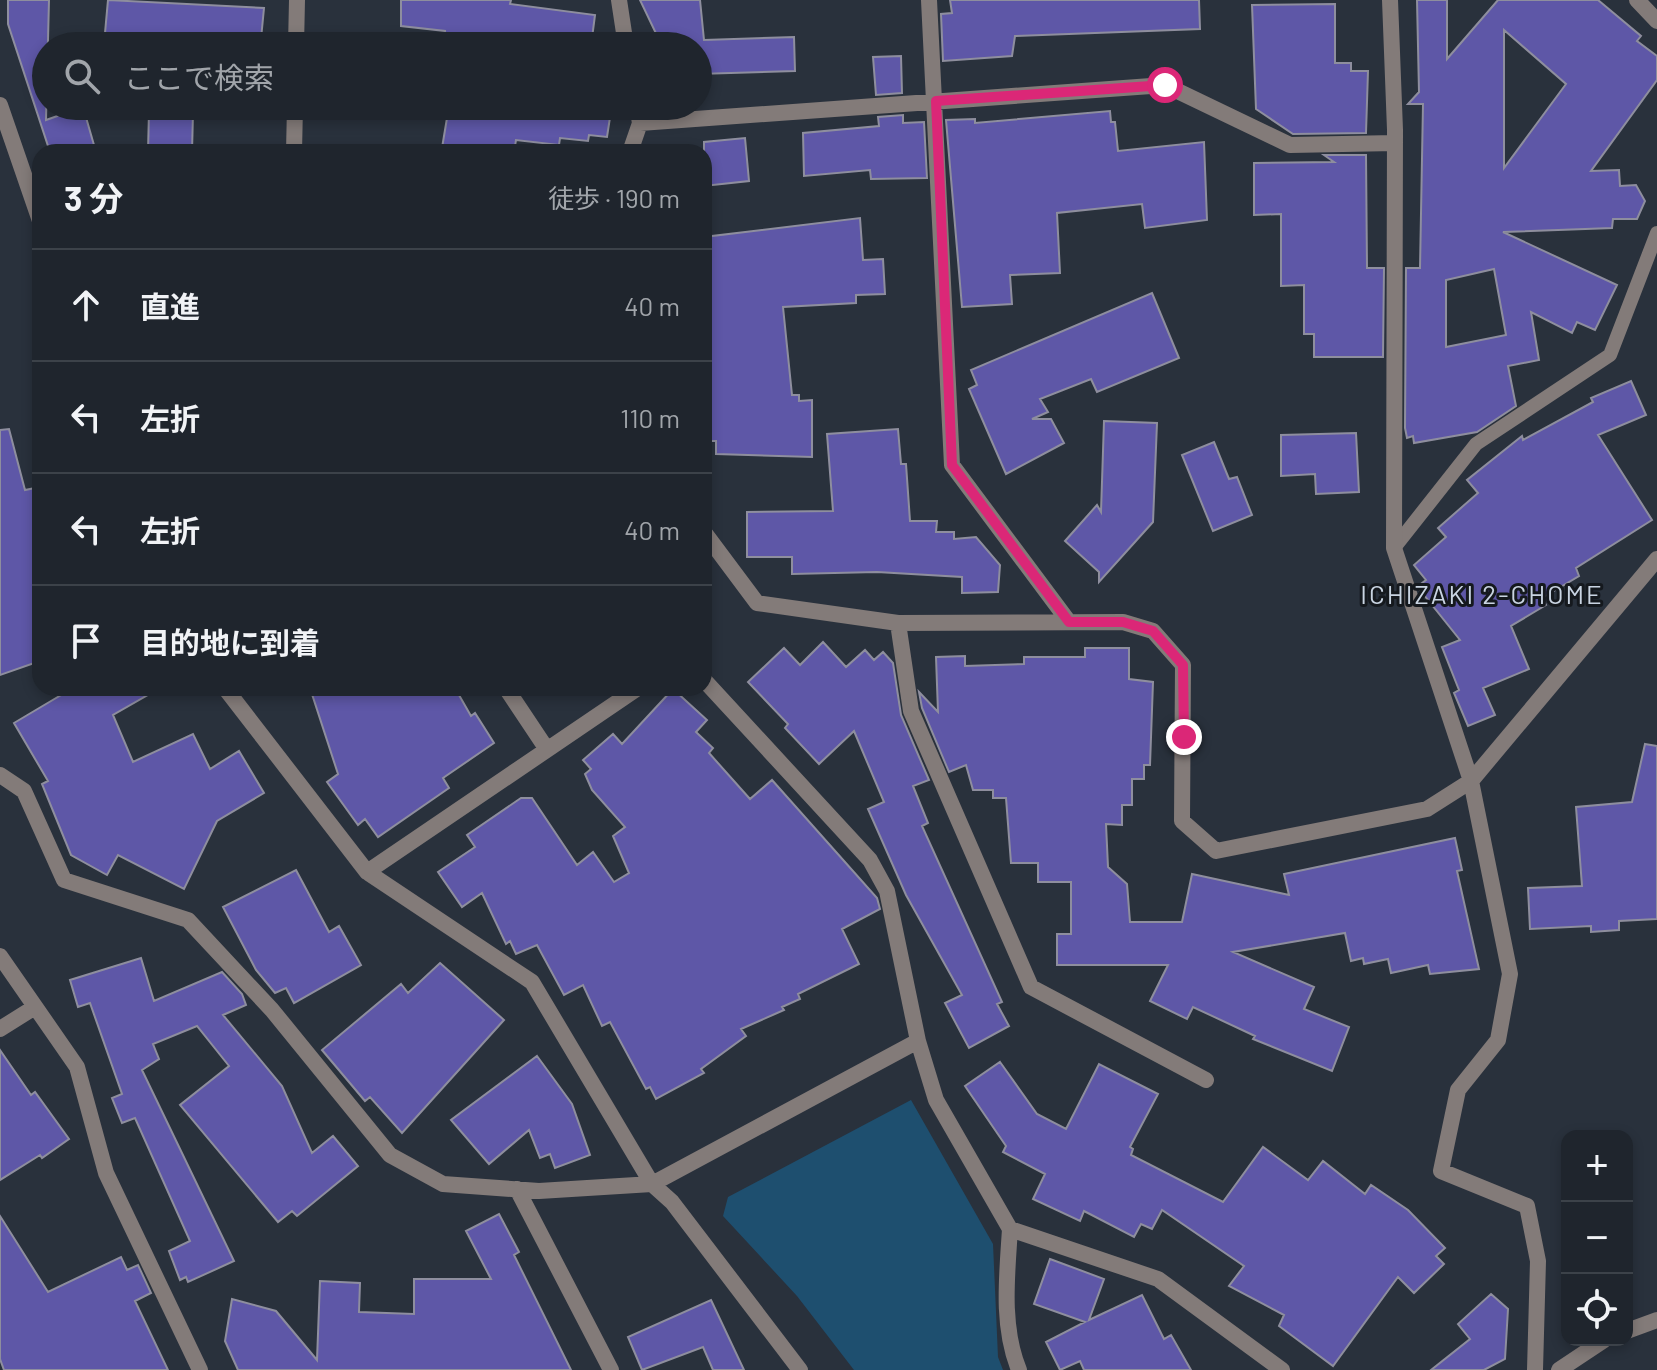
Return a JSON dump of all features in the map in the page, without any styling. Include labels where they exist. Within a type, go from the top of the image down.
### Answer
[{"type":"street","points":[[296,32],[297,0]]},
{"type":"street","points":[[619,0],[624,32]]},
{"type":"street","points":[[929,0],[952,465],[1069,622]]},
{"type":"street","points":[[1390,0],[1395,143],[1394,548],[1471,781],[1510,974],[1498,1040],[1458,1090],[1441,1171],[1527,1206],[1538,1261],[1535,1370]]},
{"type":"street","points":[[1637,0],[1657,21]]},
{"type":"street","points":[[712,111],[936,101],[1165,85],[1290,145],[1395,143]]},
{"type":"street","points":[[0,105],[32,198]]},
{"type":"street","points":[[294,144],[295,120]]},
{"type":"street","points":[[632,144],[637,120]]},
{"type":"street","points":[[712,543],[757,603],[898,623],[1123,622],[1153,631],[1183,665],[1182,821],[1216,851],[1427,809],[1471,781],[1657,559]]},
{"type":"street","points":[[898,623],[911,711],[1031,987],[1206,1080]]},
{"type":"street","points":[[712,689],[870,860],[887,891],[918,1041],[936,1100],[1010,1229],[1006,1290],[1010,1350],[1019,1370]]},
{"type":"street","points":[[231,696],[367,872],[532,982],[652,1184],[672,1202],[800,1370]]},
{"type":"street","points":[[511,696],[546,748]]},
{"type":"street","points":[[367,872],[626,696]]},
{"type":"street","points":[[0,775],[24,791],[64,880],[188,920],[272,1010],[390,1155],[443,1184],[517,1189],[652,1184],[918,1041]]},
{"type":"street","points":[[0,956],[77,1067],[106,1173],[200,1370]]},
{"type":"street","points":[[0,1029],[35,1007]]},
{"type":"street","points":[[517,1189],[611,1370]]},
{"type":"street","points":[[1010,1229],[1158,1279],[1282,1370]]},
{"type":"street","points":[[1633,1329],[1657,1320]]},
{"type":"street","points":[[1559,1370],[1595,1346]]},
{"type":"lane","points":[[1394,548],[1476,444],[1610,355],[1657,233]]},
{"type":"water","points":[[911,1100],[993,1244],[998,1357],[1003,1370],[854,1370],[797,1296],[723,1216],[728,1197]]},
{"type":"building","points":[[8,0],[49,0],[48,32],[32,32],[32,97],[8,24]]},
{"type":"building","points":[[108,0],[264,8],[262,32],[105,32]]},
{"type":"building","points":[[401,0],[511,0],[510,4],[595,15],[593,32],[445,32],[401,26]]},
{"type":"building","points":[[640,0],[700,0],[703,32],[655,32]]},
{"type":"building","points":[[950,0],[1199,0],[1200,29],[1015,36],[1012,56],[943,61],[941,14],[952,13]]},
{"type":"building","points":[[1417,0],[1447,0],[1447,59],[1498,0],[1598,0],[1641,36],[1637,41],[1657,56],[1657,80],[1591,171],[1619,170],[1620,186],[1636,185],[1645,201],[1637,219],[1613,219],[1612,228],[1503,232],[1617,285],[1595,330],[1577,322],[1572,333],[1531,312],[1539,360],[1508,366],[1516,406],[1477,432],[1414,443],[1413,436],[1407,438],[1405,428],[1406,268],[1420,268],[1423,104],[1408,104],[1419,92]],"holes":[[[1504,30],[1566,84],[1504,168]],[[1494,269],[1506,335],[1446,347],[1446,280]]]},
{"type":"building","points":[[1335,4],[1335,63],[1351,63],[1351,71],[1368,71],[1366,133],[1293,134],[1256,109],[1252,5]]},
{"type":"building","points":[[794,37],[795,71],[712,74],[712,40]]},
{"type":"building","points":[[901,56],[902,93],[876,95],[873,57]]},
{"type":"building","points":[[1110,111],[1111,122],[1115,122],[1118,151],[1204,142],[1207,220],[1145,228],[1142,204],[1057,213],[1060,273],[1010,275],[1012,304],[962,307],[946,120],[975,119],[975,123]]},
{"type":"building","points":[[903,115],[903,123],[924,122],[927,178],[871,179],[870,170],[804,176],[803,133],[879,126],[878,117]]},
{"type":"building","points":[[40,120],[87,120],[94,144],[47,144]]},
{"type":"building","points":[[149,120],[193,120],[192,144],[148,144]]},
{"type":"building","points":[[447,120],[610,120],[607,137],[589,135],[588,141],[560,138],[559,144],[516,140],[515,144],[443,144]]},
{"type":"building","points":[[745,138],[749,181],[712,185],[712,144],[704,142]]},
{"type":"building","points":[[1324,155],[1366,155],[1367,268],[1384,268],[1383,357],[1314,357],[1314,334],[1304,334],[1304,285],[1281,286],[1281,214],[1254,215],[1254,163],[1334,162]]},
{"type":"building","points":[[860,218],[863,260],[883,259],[885,294],[856,295],[856,303],[783,307],[792,395],[799,395],[799,401],[812,400],[812,457],[716,454],[716,441],[712,441],[712,236]]},
{"type":"building","points":[[1152,293],[1179,358],[1097,392],[1091,379],[1040,399],[1048,412],[1032,419],[1051,419],[1064,443],[1006,474],[969,389],[977,385],[971,370]]},
{"type":"building","points":[[1631,381],[1646,415],[1598,435],[1652,520],[1576,568],[1579,576],[1542,598],[1546,605],[1511,626],[1529,669],[1483,688],[1495,715],[1468,726],[1454,693],[1459,690],[1442,647],[1460,640],[1420,590],[1418,586],[1426,580],[1414,565],[1446,537],[1438,528],[1478,493],[1467,480],[1522,436],[1523,440],[1593,402],[1591,398]]},
{"type":"building","points":[[1104,421],[1157,423],[1153,522],[1099,582],[1099,572],[1065,541],[1097,505],[1101,512]]},
{"type":"building","points":[[9,429],[25,490],[32,489],[32,664],[0,675],[0,430]]},
{"type":"building","points":[[898,429],[901,464],[906,464],[910,521],[937,521],[936,532],[954,532],[954,539],[976,537],[1000,565],[998,592],[962,593],[962,577],[877,572],[792,574],[792,557],[747,557],[747,512],[833,511],[827,434]]},
{"type":"building","points":[[1356,433],[1359,492],[1316,494],[1315,474],[1281,476],[1281,435]]},
{"type":"building","points":[[1214,442],[1229,479],[1237,477],[1252,515],[1213,531],[1182,455]]},
{"type":"building","points":[[823,642],[846,667],[865,650],[874,660],[883,652],[893,663],[901,715],[929,780],[913,786],[928,823],[922,826],[1002,1002],[997,1004],[1009,1026],[969,1048],[945,1003],[962,995],[906,895],[868,809],[884,802],[854,731],[819,764],[785,728],[788,724],[748,682],[784,648],[800,665]]},
{"type":"building","points":[[1085,648],[1129,648],[1129,679],[1153,682],[1150,765],[1144,765],[1144,779],[1132,779],[1132,805],[1122,805],[1122,825],[1106,824],[1108,867],[1127,884],[1130,922],[1182,922],[1192,874],[1289,895],[1284,874],[1455,838],[1462,870],[1457,871],[1479,969],[1430,974],[1428,965],[1391,973],[1388,959],[1364,964],[1363,958],[1351,961],[1345,933],[1233,952],[1314,987],[1304,1009],[1349,1027],[1332,1071],[1253,1039],[1255,1036],[1193,1007],[1187,1019],[1150,1001],[1168,965],[1057,965],[1057,934],[1071,934],[1071,882],[1038,882],[1038,863],[1011,863],[1006,798],[993,798],[993,790],[973,790],[966,765],[949,772],[922,708],[919,692],[938,712],[936,657],[965,656],[965,666],[1024,664],[1024,657],[1085,657]]},
{"type":"building","points":[[60,696],[146,696],[113,715],[133,762],[193,734],[210,769],[239,751],[264,793],[217,821],[184,889],[118,855],[107,875],[71,855],[42,784],[48,781],[14,723]]},
{"type":"building","points":[[313,696],[460,696],[471,716],[475,713],[494,743],[443,778],[449,788],[378,837],[365,819],[358,825],[327,782],[338,774]]},
{"type":"building","points":[[667,696],[681,696],[707,720],[696,732],[713,748],[709,753],[750,799],[772,780],[877,898],[880,909],[842,929],[859,964],[798,994],[800,999],[782,1007],[784,1010],[741,1029],[746,1036],[701,1069],[704,1073],[656,1099],[650,1087],[646,1089],[610,1022],[602,1026],[583,985],[564,995],[537,945],[516,954],[510,941],[506,944],[482,893],[462,907],[438,872],[475,847],[467,835],[521,798],[532,798],[577,865],[593,852],[614,882],[629,873],[613,836],[625,827],[592,790],[585,774],[591,769],[583,760],[613,734],[622,744]]},
{"type":"building","points":[[1645,744],[1657,746],[1657,919],[1619,921],[1619,930],[1591,932],[1591,926],[1530,929],[1528,888],[1582,886],[1576,807],[1632,802]]},
{"type":"building","points":[[296,870],[329,932],[339,926],[361,965],[294,1003],[286,988],[275,993],[256,970],[223,907]]},
{"type":"building","points":[[141,958],[154,1001],[222,972],[242,994],[246,1005],[223,1015],[282,1086],[312,1153],[333,1136],[358,1166],[297,1216],[292,1211],[278,1222],[180,1105],[229,1066],[197,1026],[153,1044],[159,1059],[142,1070],[234,1261],[188,1282],[186,1277],[180,1280],[169,1251],[190,1241],[135,1118],[122,1123],[112,1098],[122,1094],[90,1003],[78,1007],[70,980]]},
{"type":"building","points":[[440,963],[504,1020],[402,1133],[370,1097],[365,1101],[322,1050],[401,984],[408,993]]},
{"type":"building","points":[[0,1050],[31,1095],[35,1092],[69,1139],[42,1158],[40,1155],[0,1180]]},
{"type":"building","points":[[537,1056],[572,1104],[590,1155],[555,1168],[550,1154],[540,1158],[529,1130],[489,1164],[451,1120]]},
{"type":"building","points":[[1000,1062],[1037,1114],[1066,1129],[1099,1064],[1158,1094],[1130,1147],[1133,1149],[1131,1155],[1223,1202],[1263,1147],[1308,1180],[1323,1161],[1365,1194],[1371,1185],[1408,1210],[1445,1248],[1436,1256],[1444,1264],[1414,1293],[1398,1277],[1333,1366],[1279,1326],[1284,1315],[1229,1286],[1244,1266],[1162,1210],[1152,1229],[1141,1224],[1134,1237],[1084,1211],[1080,1221],[1033,1199],[1045,1174],[1003,1152],[1006,1146],[965,1086]]},
{"type":"building","points":[[499,1214],[519,1252],[514,1255],[571,1370],[238,1370],[225,1341],[232,1299],[276,1311],[317,1360],[320,1281],[360,1283],[359,1312],[414,1314],[414,1279],[491,1279],[466,1231]]},
{"type":"building","points":[[0,1216],[48,1292],[121,1257],[127,1270],[138,1265],[151,1293],[135,1301],[168,1370],[4,1370],[0,1359]]},
{"type":"building","points":[[1050,1259],[1104,1279],[1089,1320],[1142,1295],[1164,1339],[1171,1335],[1191,1370],[1084,1370],[1080,1361],[1060,1370],[1046,1342],[1085,1322],[1034,1304]]},
{"type":"building","points":[[1491,1294],[1508,1309],[1505,1359],[1484,1370],[1431,1370],[1470,1339],[1458,1324]]},
{"type":"building","points":[[711,1300],[744,1370],[713,1370],[703,1347],[642,1370],[628,1337]]},
{"type":"district","name":"ICHIZAKI 2-CHOME","points":[[1482,595]]},
{"type":"route","points":[[1165,85],[936,101],[952,465],[1069,622],[1123,622],[1153,631],[1183,665],[1184,737]]}]
